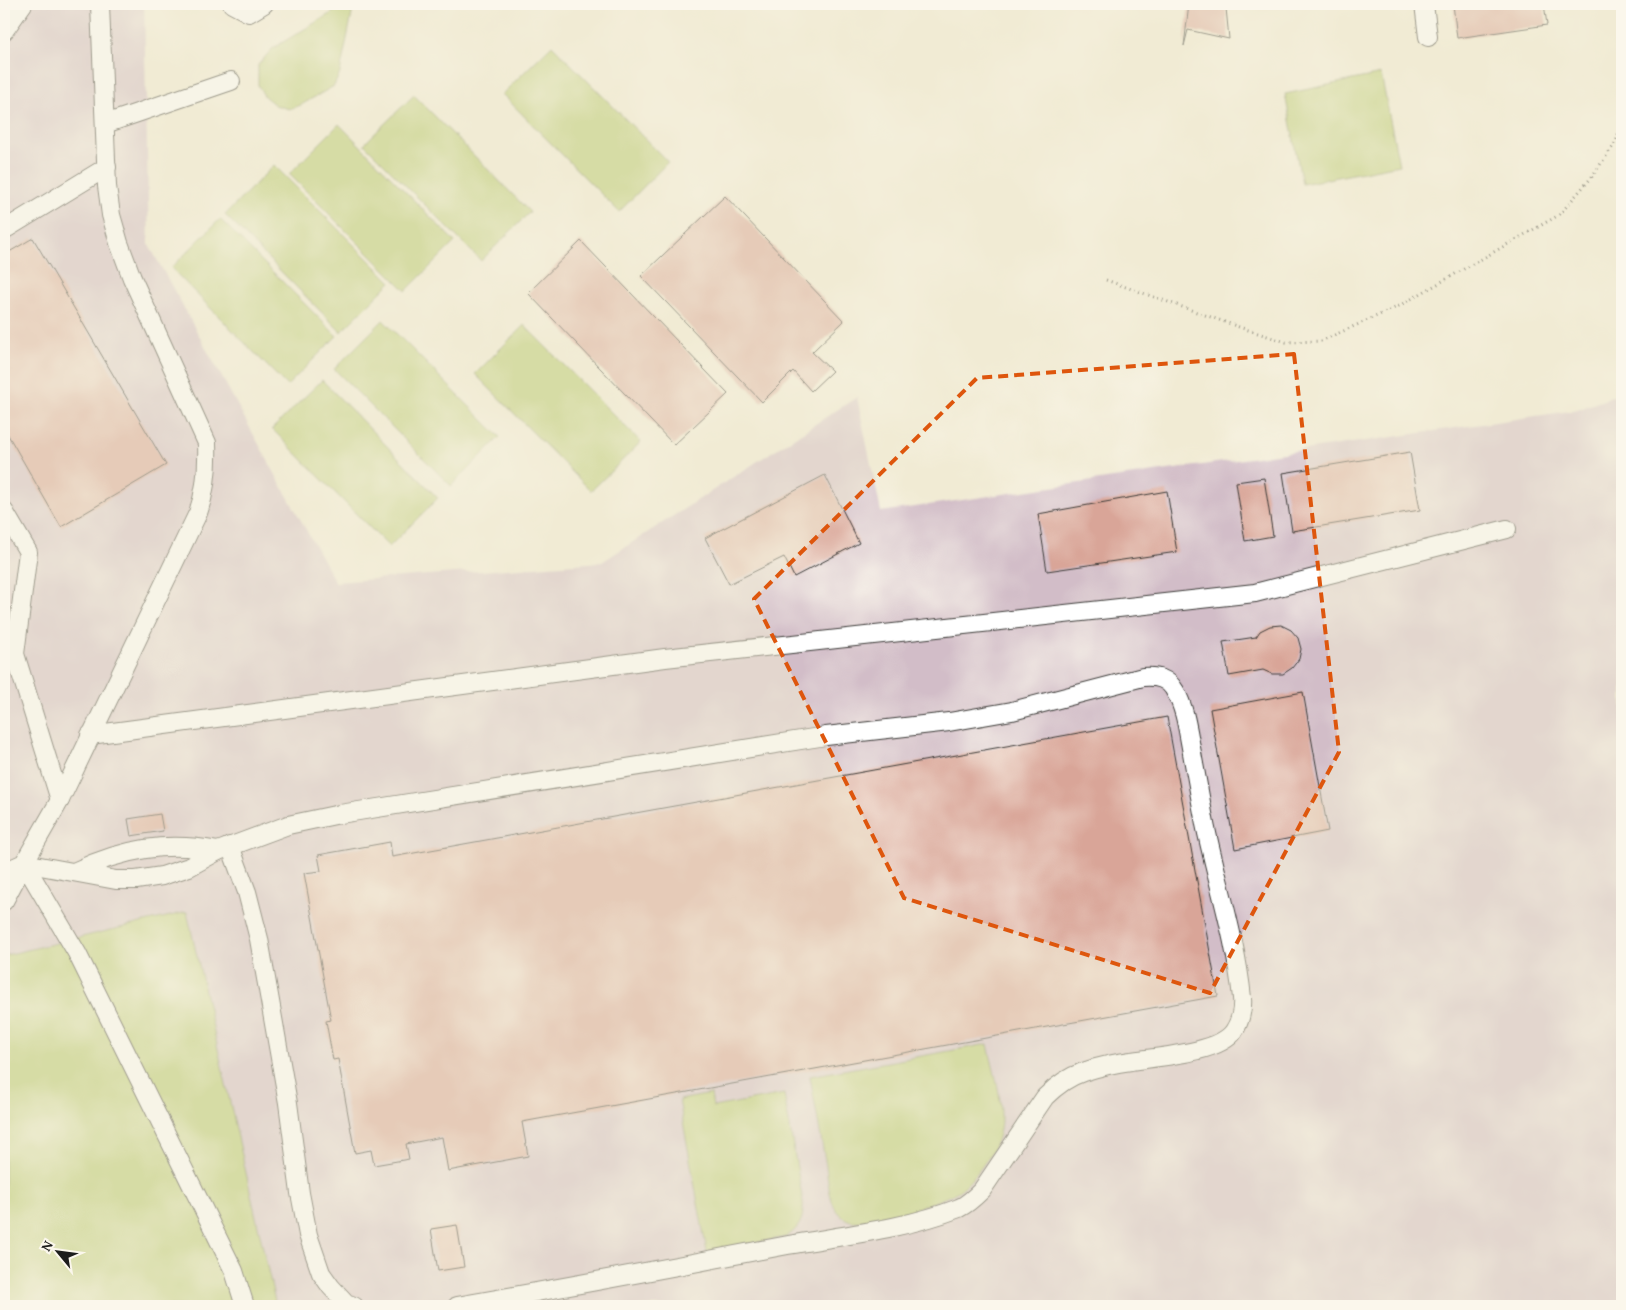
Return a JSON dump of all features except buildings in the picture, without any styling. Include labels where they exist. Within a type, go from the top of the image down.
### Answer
[{"type":"lane","points":[[4,31],[23,4]]},
{"type":"lane","points":[[4,901],[60,800],[198,513],[205,492],[208,463],[207,443],[132,278],[119,243],[110,206],[100,4]]},
{"type":"lane","points":[[232,4],[249,13],[264,4]]},
{"type":"lane","points":[[1424,4],[1428,37]]},
{"type":"lane","points":[[105,124],[231,81]]},
{"type":"lane","points":[[4,230],[107,167]]},
{"type":"lane","points":[[4,511],[28,552],[15,654],[60,800]]},
{"type":"lane","points":[[90,735],[665,658],[1255,592],[1507,529]]},
{"type":"lane","points":[[4,872],[24,863],[116,880],[136,880],[162,876],[189,867],[224,848],[288,825],[340,814],[826,736],[985,716],[1012,711],[1143,677],[1161,677],[1168,681],[1175,689],[1186,720],[1206,826],[1232,942],[1242,1000],[1239,1023],[1233,1033],[1225,1040],[1208,1048],[1128,1062],[1083,1072],[1070,1077],[1045,1097],[982,1190],[961,1207],[947,1212],[920,1220],[859,1233],[457,1306]]},
{"type":"lane","points":[[76,872],[99,860],[112,856],[160,847],[224,848]]},
{"type":"lane","points":[[224,848],[250,901],[260,939],[287,1094],[300,1193],[310,1242],[321,1273],[331,1287],[346,1302],[354,1306]]},
{"type":"lane","points":[[24,863],[78,953],[234,1270],[245,1306]]},
{"type":"path","points":[[1106,280],[1286,342],[1321,341],[1398,307],[1559,215],[1591,178],[1616,142],[1622,121]]},
{"type":"highlighted area","points":[[1294,354],[1339,752],[1210,993],[904,898],[754,599],[977,378]]},
{"type":"shaded area","points":[[4,4],[144,4],[149,245],[335,582],[602,562],[857,397],[881,512],[1577,410],[1622,393],[1622,1306],[4,1306]]},
{"type":"green space","points":[[347,5],[351,8],[352,14],[340,73],[334,86],[301,105],[289,109],[275,105],[264,96],[258,85],[258,65],[273,48]]},
{"type":"green space","points":[[552,45],[668,162],[619,212],[502,94]]},
{"type":"green space","points":[[1381,74],[1399,165],[1302,184],[1285,94]]},
{"type":"green space","points":[[414,95],[530,212],[481,261],[364,144]]},
{"type":"green space","points":[[339,124],[455,242],[406,291],[289,174]]},
{"type":"green space","points":[[274,165],[391,282],[341,332],[225,215]]},
{"type":"green space","points":[[220,219],[337,336],[287,386],[171,268]]},
{"type":"green space","points":[[383,320],[500,437],[451,486],[334,369]]},
{"type":"green space","points":[[524,325],[641,442],[591,491],[475,374]]},
{"type":"green space","points":[[322,380],[438,498],[389,547],[272,429]]},
{"type":"green space","points":[[187,912],[275,1301],[274,1306],[4,1306],[4,957]]},
{"type":"green space","points":[[988,1044],[1001,1105],[1000,1129],[994,1147],[976,1174],[965,1186],[951,1195],[907,1212],[874,1220],[861,1221],[851,1221],[841,1215],[836,1210],[830,1194],[810,1076]]},
{"type":"green space","points":[[711,1094],[713,1107],[784,1094],[803,1202],[802,1218],[795,1230],[786,1237],[707,1252],[679,1100]]}]
